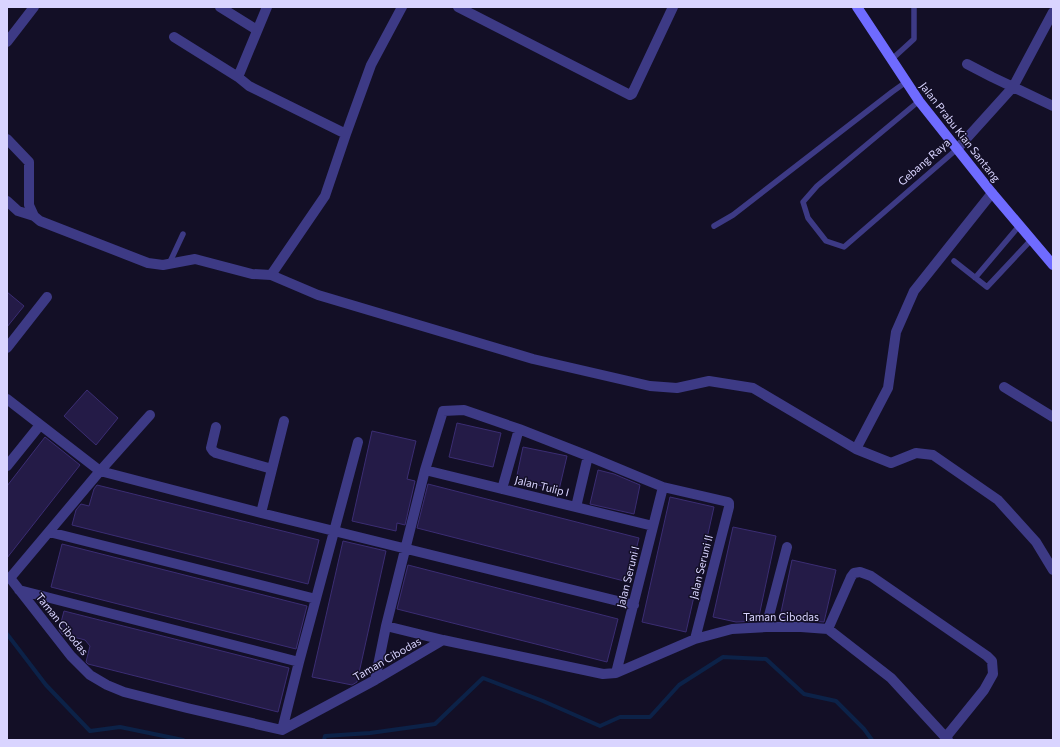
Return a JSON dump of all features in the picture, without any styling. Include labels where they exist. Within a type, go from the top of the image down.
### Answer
[{"type":"main road","name":"Jalan Prabu Kian Santang","points":[[857,7],[919,101],[1019,226],[1053,264]]},
{"type":"street","points":[[7,42],[34,7]]},
{"type":"street","points":[[220,7],[256,30]]},
{"type":"street","points":[[238,77],[256,30],[267,7]]},
{"type":"street","points":[[271,274],[325,196],[371,65],[402,7]]},
{"type":"street","points":[[458,7],[630,95],[632,94],[673,7]]},
{"type":"street","name":"Gebang Raya","points":[[957,149],[1013,88],[1053,12]]},
{"type":"street","points":[[174,37],[238,77],[249,86],[346,134]]},
{"type":"street","points":[[967,64],[1013,88],[1053,106]]},
{"type":"street","points":[[7,139],[29,162],[29,205],[34,216]]},
{"type":"street","points":[[856,449],[888,388],[896,332],[914,291],[992,193]]},
{"type":"street","points":[[7,201],[18,211],[34,216],[40,221],[148,263],[163,266],[195,259],[252,274],[271,274],[318,295],[533,359],[650,386],[677,388],[709,381],[753,388],[856,449],[891,463],[916,453],[933,455],[998,500],[1036,542],[1053,570]]},
{"type":"street","points":[[7,348],[47,297]]},
{"type":"street","points":[[1004,387],[1053,417]]},
{"type":"street","points":[[7,399],[100,471],[261,513],[634,604]]},
{"type":"street","points":[[375,680],[386,626],[424,470],[443,411],[464,410],[519,429],[663,487]]},
{"type":"street","points":[[8,578],[150,415]]},
{"type":"street","points":[[261,513],[284,421]]},
{"type":"street","points":[[7,466],[40,425]]},
{"type":"street","points":[[216,427],[211,448],[213,451],[272,469]]},
{"type":"street","points":[[502,489],[519,429]]},
{"type":"street","points":[[282,730],[358,442]]},
{"type":"street","points":[[576,507],[588,456]]},
{"type":"street","name":"Jalan Tulip I","points":[[424,470],[653,526]]},
{"type":"street","name":"Jalan Seruni II","points":[[663,487],[728,502],[729,507],[695,639]]},
{"type":"street","name":"Jalan Seruni I","points":[[616,673],[663,487]]},
{"type":"street","points":[[49,532],[316,599]]},
{"type":"street","points":[[766,627],[787,547]]},
{"type":"street","name":"Taman Cibodas","points":[[8,578],[70,656],[90,675],[107,685],[124,692],[282,730],[375,680],[443,640],[603,674],[616,673],[695,639],[732,629],[766,627],[828,629],[891,678],[947,739],[987,685],[993,674],[992,661],[987,656],[871,576],[860,572],[854,573],[851,577],[828,629]]},
{"type":"street","points":[[19,590],[299,662]]},
{"type":"street","points":[[386,626],[443,640]]},
{"type":"lane","points":[[892,60],[914,39],[914,7]]},
{"type":"lane","points":[[714,226],[733,215],[906,82]]},
{"type":"lane","name":"Gebang Raya","points":[[919,101],[817,186],[803,202],[808,218],[826,240],[844,247],[957,149]]},
{"type":"lane","points":[[975,278],[1019,226]]},
{"type":"lane","points":[[169,264],[183,234]]},
{"type":"lane","points":[[954,261],[987,287],[1031,240]]},
{"type":"building","points":[[7,292],[24,306],[7,327]]},
{"type":"building","points":[[87,390],[118,418],[96,445],[64,416]]},
{"type":"building","points":[[457,423],[501,433],[493,467],[449,457]]},
{"type":"building","points":[[372,431],[416,441],[407,479],[415,481],[405,525],[397,523],[396,531],[352,521]]},
{"type":"building","points":[[45,437],[80,465],[7,558],[7,486]]},
{"type":"building","points":[[523,447],[567,456],[559,490],[516,480]]},
{"type":"building","points":[[598,470],[614,474],[640,485],[634,514],[590,504]]},
{"type":"building","points":[[428,484],[639,538],[628,582],[417,528]]},
{"type":"building","points":[[97,485],[319,540],[308,584],[72,525],[76,510],[81,504],[89,506],[94,489]]},
{"type":"building","points":[[670,497],[714,507],[686,632],[642,622]]},
{"type":"building","points":[[733,527],[776,536],[758,621],[736,622],[713,617]]},
{"type":"building","points":[[343,541],[386,551],[357,682],[352,685],[312,677]]},
{"type":"building","points":[[62,544],[307,606],[296,649],[51,587]]},
{"type":"building","points":[[792,560],[836,570],[824,622],[780,617]]},
{"type":"building","points":[[408,565],[618,619],[607,662],[397,609]]},
{"type":"building","points":[[64,611],[289,668],[278,712],[88,664],[86,662],[90,646],[85,640],[62,634],[59,630]]},
{"type":"waterway","points":[[7,634],[46,685],[90,731],[120,727],[183,740]]},
{"type":"waterway","points":[[324,740],[325,736],[370,733],[435,724],[483,678],[543,701],[600,726],[620,717],[650,717],[679,685],[723,657],[766,659],[804,694],[836,701],[864,729],[872,740]]}]
